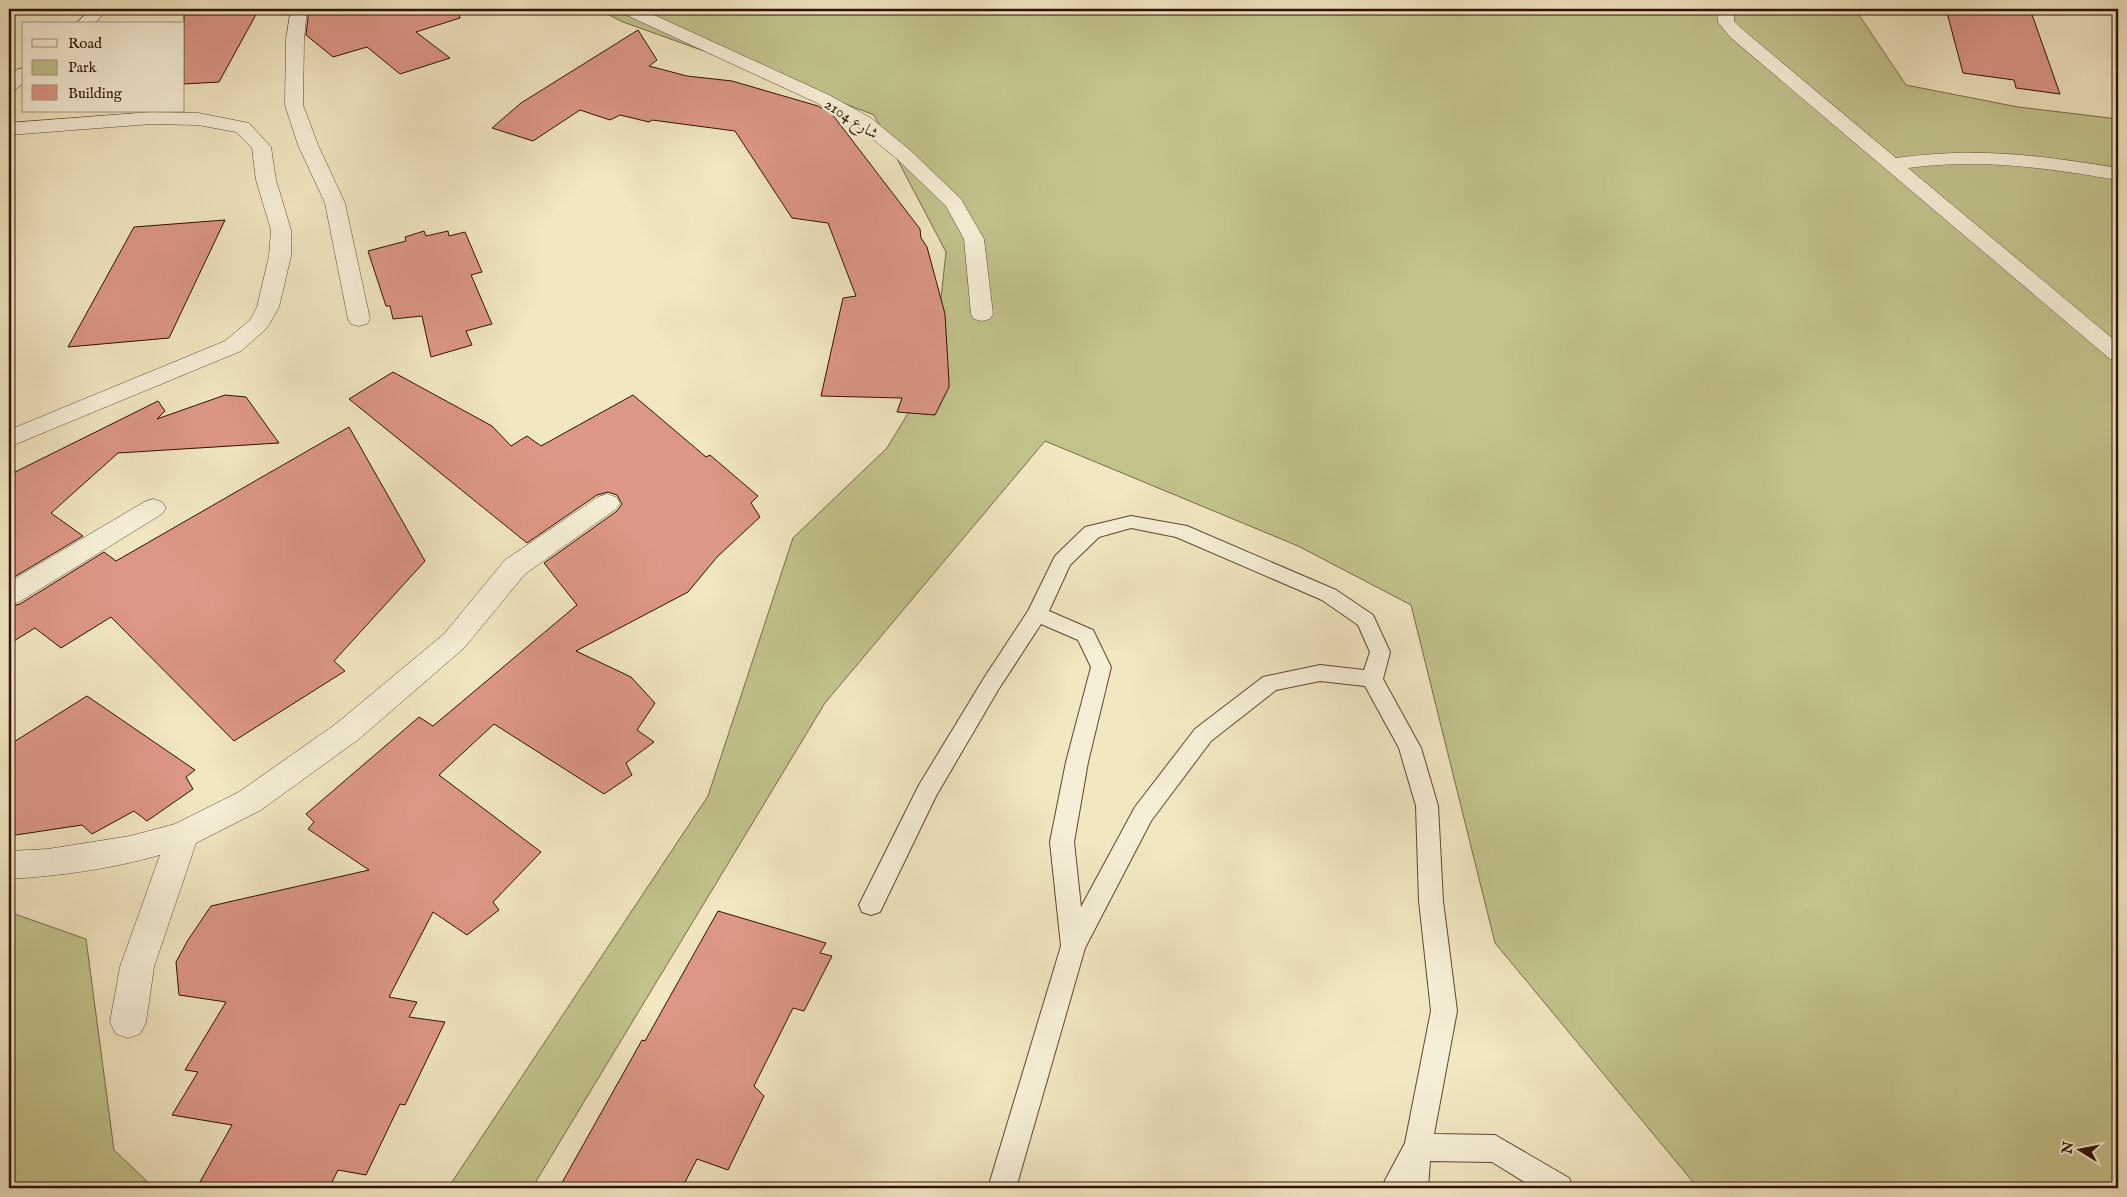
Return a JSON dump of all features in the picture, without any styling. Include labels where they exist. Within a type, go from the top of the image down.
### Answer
[{"type":"street","points":[[85,22],[101,9]]},
{"type":"street","points":[[299,9],[295,39],[294,105],[308,145],[334,203],[359,319]]},
{"type":"street","name":"شارع 2104","points":[[628,9],[824,99],[864,122],[904,155],[954,203],[974,239],[982,314]]},
{"type":"street","points":[[1730,9],[1725,13],[1726,22],[1736,34],[2118,354]]},
{"type":"street","points":[[9,86],[22,75]]},
{"type":"street","points":[[9,129],[151,118],[198,119],[242,127],[261,147],[266,180],[280,230],[280,256],[268,307],[259,323],[240,341],[186,367],[9,439]]},
{"type":"street","points":[[1892,164],[1968,157],[2023,160],[2118,174]]},
{"type":"street","points":[[9,865],[48,863],[130,850],[183,835],[250,801],[348,731],[454,641],[515,567],[607,503]]},
{"type":"street","points":[[9,595],[153,508]]},
{"type":"street","points":[[128,1022],[137,967],[183,835]]},
{"type":"lane","points":[[871,905],[928,791],[991,684],[1037,614],[1062,561],[1092,532],[1132,522],[1180,531],[1329,595],[1366,620],[1380,652],[1372,679],[1410,748],[1427,806],[1431,901],[1444,1010],[1418,1147],[1414,1188]]},
{"type":"lane","points":[[1037,614],[1086,635],[1101,666],[1077,762],[1062,842],[1073,946]]},
{"type":"lane","points":[[1002,1188],[1073,946],[1143,814],[1203,735],[1270,683],[1320,673],[1372,679]]},
{"type":"lane","points":[[1395,1188],[1418,1147]]},
{"type":"lane","points":[[1418,1147],[1495,1149],[1559,1188]]},
{"type":"green space","points":[[597,9],[1855,9],[1906,85],[2018,107],[2118,119],[2118,1188],[1698,1188],[1495,943],[1411,605],[1298,546],[1045,441],[825,703],[532,1188],[448,1188],[708,796],[793,538],[887,448],[933,372],[946,252],[874,115],[771,75],[623,22]]},
{"type":"green space","points":[[9,912],[86,939],[114,1150],[154,1188],[9,1188]]},
{"type":"building","points":[[184,9],[259,9],[219,82],[185,84]]},
{"type":"building","points":[[309,9],[458,9],[460,18],[416,32],[450,58],[400,74],[367,47],[333,57],[306,35]]},
{"type":"building","points":[[1946,9],[2030,9],[2060,94],[2016,88],[2014,80],[1963,73]]},
{"type":"building","points":[[638,30],[657,60],[649,66],[687,76],[732,81],[818,106],[832,114],[920,229],[921,238],[927,247],[945,314],[949,382],[949,387],[935,415],[897,412],[902,398],[821,396],[843,298],[856,296],[828,223],[792,218],[735,131],[652,120],[649,122],[620,115],[610,120],[580,110],[533,141],[492,128],[521,103]]},
{"type":"building","points":[[225,220],[169,338],[68,347],[134,227]]},
{"type":"building","points":[[424,231],[426,236],[448,231],[449,236],[465,232],[482,272],[471,275],[492,324],[466,331],[472,345],[431,357],[422,316],[393,319],[390,306],[386,306],[368,251],[406,241],[405,237]]},
{"type":"building","points":[[393,372],[492,426],[511,446],[527,436],[541,446],[633,395],[706,457],[710,455],[758,496],[751,503],[760,517],[717,557],[688,592],[576,651],[631,677],[655,703],[637,730],[654,742],[626,763],[632,775],[604,794],[494,724],[439,775],[541,852],[493,902],[499,910],[467,935],[433,912],[389,997],[417,1002],[409,1017],[445,1022],[405,1105],[400,1104],[366,1175],[338,1170],[329,1188],[240,1188],[200,1182],[232,1125],[172,1115],[198,1072],[185,1070],[226,1002],[179,995],[176,962],[188,940],[211,906],[369,870],[308,829],[314,822],[306,814],[419,717],[433,726],[577,605],[544,563],[617,511],[622,504],[617,495],[608,492],[597,495],[527,543],[349,399]]},
{"type":"building","points":[[225,395],[246,397],[279,443],[118,453],[51,513],[83,536],[9,580],[9,475],[158,401],[165,411],[157,419]]},
{"type":"building","points":[[349,427],[425,561],[334,661],[345,671],[234,741],[111,617],[61,648],[35,628],[9,644],[9,607],[20,604],[104,552],[116,561]]},
{"type":"building","points":[[87,696],[195,770],[186,777],[193,789],[147,821],[134,811],[92,834],[82,825],[9,836],[9,745]]},
{"type":"building","points":[[718,911],[826,943],[820,953],[832,956],[804,1011],[793,1008],[754,1086],[764,1096],[728,1170],[697,1159],[682,1188],[559,1188],[642,1040],[645,1041]]}]
